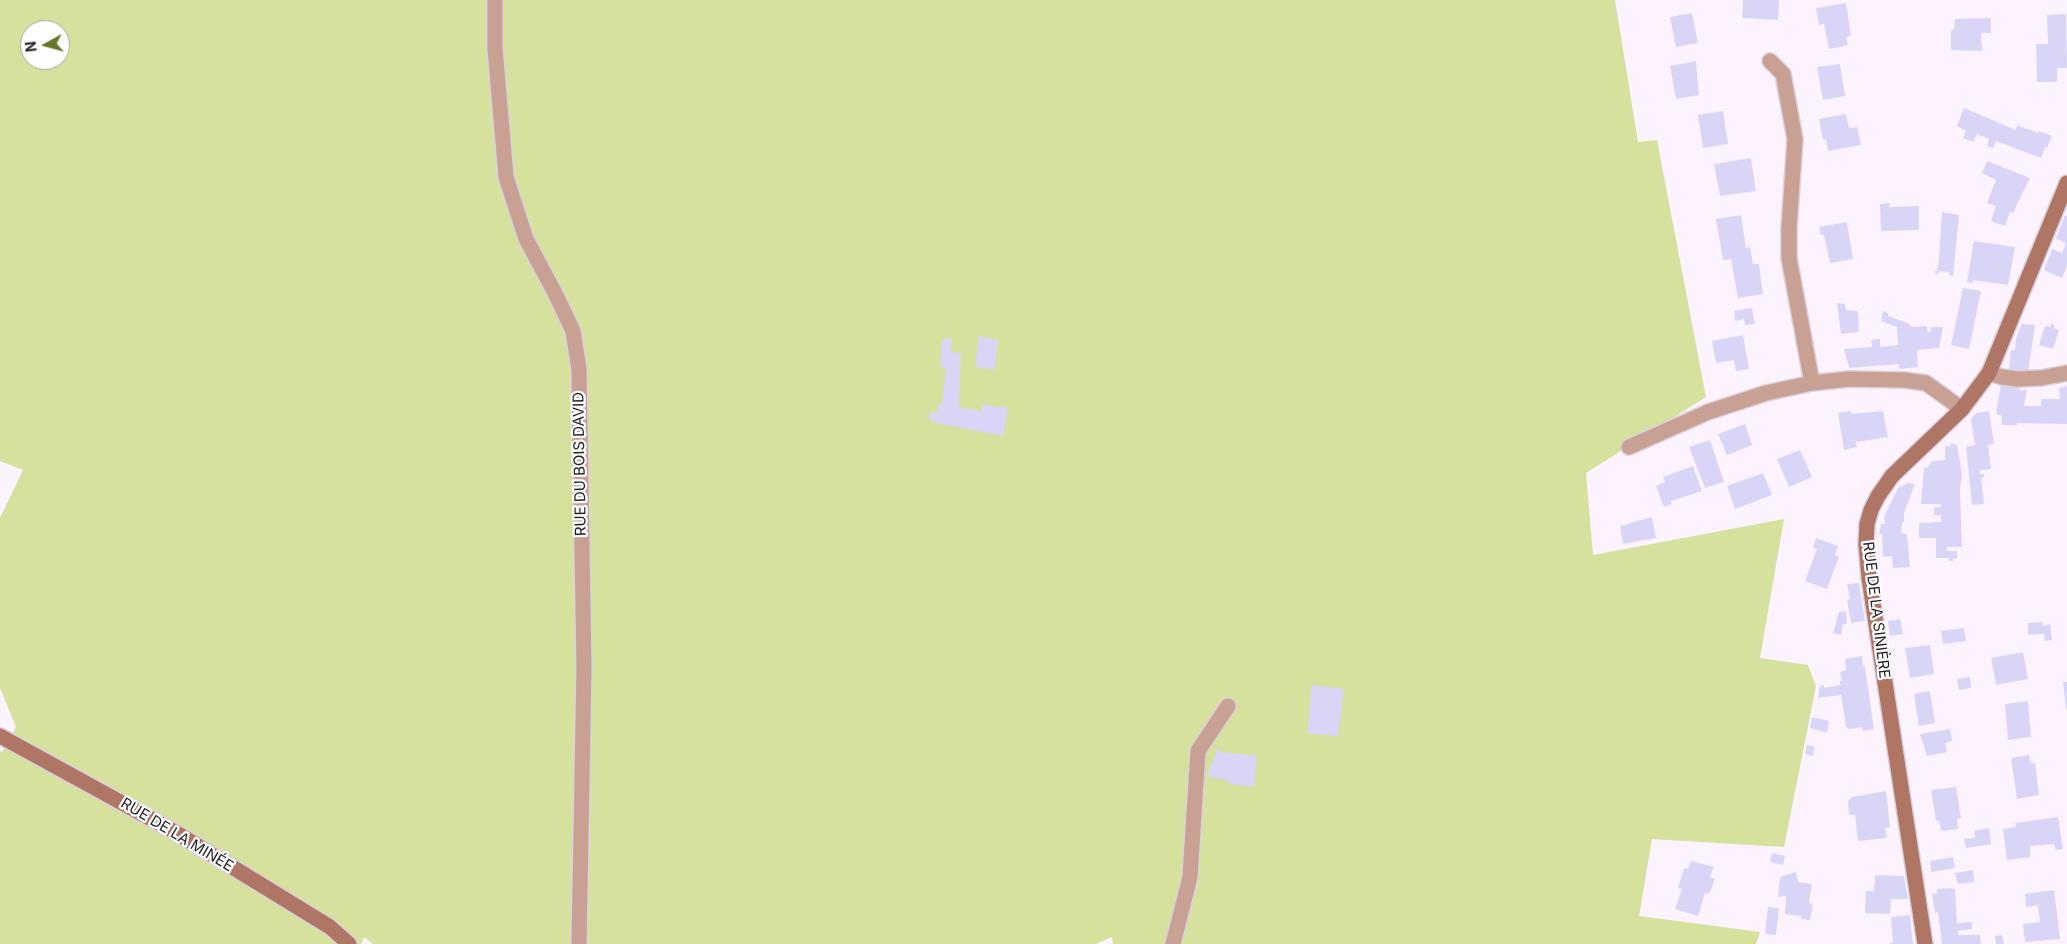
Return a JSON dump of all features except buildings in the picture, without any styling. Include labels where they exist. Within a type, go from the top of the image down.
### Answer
[{"type":"street","name":"RUE DU BOIS DAVID","points":[[495,0],[495,48],[506,177],[526,239],[556,295],[572,331],[579,369],[584,667],[579,944]]},
{"type":"street","points":[[1770,61],[1783,74],[1795,139],[1789,228],[1789,258],[1812,383]]},
{"type":"street","name":"RUE DE LA SINIÈRE","points":[[1926,944],[1869,578],[1867,534],[1871,510],[1892,476],[1962,409],[1989,373],[2067,183]]},
{"type":"street","points":[[1989,373],[2017,379],[2041,378],[2067,373]]},
{"type":"street","points":[[1630,447],[1708,412],[1766,393],[1812,383],[1849,379],[1904,380],[1926,383],[1962,409]]},
{"type":"street","points":[[1172,944],[1190,877],[1198,751],[1228,706]]},
{"type":"street","name":"RUE DE LA MINÉE","points":[[0,736],[175,832],[330,927],[349,944]]},
{"type":"green space","points":[[0,0],[1615,0],[1638,142],[1657,140],[1706,397],[1586,473],[1593,555],[1784,519],[1760,658],[1808,665],[1816,686],[1784,847],[1652,839],[1639,916],[1760,932],[1756,944],[1113,944],[1112,937],[1096,944],[373,944],[364,937],[361,944],[0,944],[0,751],[2,752],[16,727],[0,688],[0,518],[23,470],[0,461]]}]
